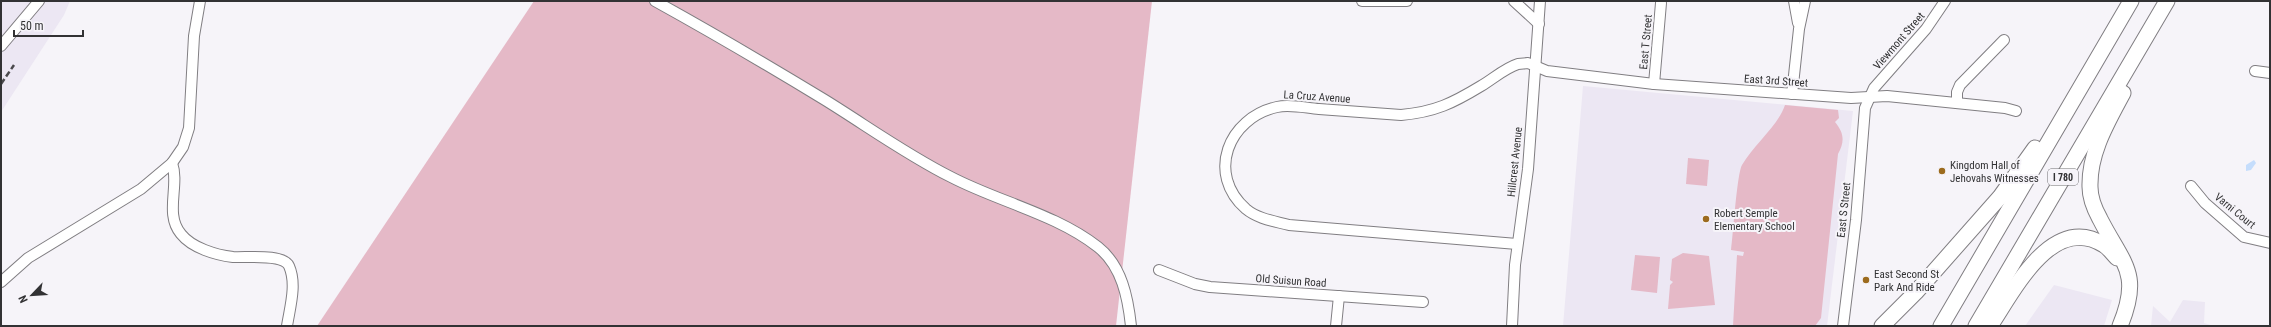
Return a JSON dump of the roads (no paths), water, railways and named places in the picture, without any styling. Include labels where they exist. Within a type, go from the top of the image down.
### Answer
[{"type":"highway","name":"I 780","points":[[1941,326],[2131,1]]},
{"type":"highway","name":"I 780","points":[[1976,326],[2167,1]]},
{"type":"highway","points":[[2120,326],[2129,306],[2131,291],[2128,274],[2122,255],[2095,208],[2090,189],[2090,167],[2097,146],[2141,60],[2150,28]]},
{"type":"highway","points":[[1882,326],[1916,292],[2000,197],[2044,135],[2075,97]]},
{"type":"highway","points":[[1990,326],[2033,264],[2045,250],[2057,242],[2073,238],[2089,240],[2104,245],[2125,265]]},
{"type":"street","points":[[1,46],[39,1]]},
{"type":"street","points":[[1,282],[28,258],[141,189],[172,163],[182,147],[190,128],[194,36],[200,1]]},
{"type":"street","points":[[655,1],[826,101],[934,168],[1078,233],[1100,248],[1112,263],[1122,281],[1128,297],[1131,326]]},
{"type":"street","points":[[1362,1],[1407,1]]},
{"type":"street","points":[[1514,1],[1539,24]]},
{"type":"street","name":"Hillcrest Avenue","points":[[1512,326],[1517,244],[1528,169],[1540,1]]},
{"type":"street","points":[[1794,1],[1799,29]]},
{"type":"street","points":[[1792,94],[1799,29],[1805,1]]},
{"type":"street","name":"Viewmont Street","points":[[1870,97],[1874,88],[1926,29],[1945,1]]},
{"type":"street","name":"East T Street","points":[[1654,84],[1661,3]]},
{"type":"street","points":[[1957,103],[1957,92],[1960,85],[2004,40]]},
{"type":"street","name":"La Cruz Avenue","points":[[1517,244],[1289,224],[1263,218],[1247,210],[1236,198],[1226,182],[1225,164],[1229,145],[1236,131],[1258,114],[1277,107],[1401,115],[1419,114],[1436,110],[1451,103],[1513,65],[1528,63],[1536,66]]},
{"type":"street","name":"East 3rd Street","points":[[1536,66],[1547,71],[1654,84],[1851,98],[1870,97],[1957,103],[2005,108],[2016,111]]},
{"type":"street","points":[[2255,71],[2270,73]]},
{"type":"street","name":"East S Street","points":[[1843,326],[1856,220],[1865,108],[1870,97]]},
{"type":"street","points":[[172,163],[175,172],[173,189],[174,221],[180,234],[189,242],[202,249],[232,257],[274,258],[284,260],[289,265],[293,288],[286,326]]},
{"type":"street","name":"Varni Court","points":[[2191,186],[2205,203],[2244,237],[2270,243]]},
{"type":"street","name":"Old Suisun Road","points":[[1159,270],[1195,284],[1210,287],[1423,302]]},
{"type":"street","points":[[1336,326],[1339,296]]},
{"type":"water","points":[[2254,160],[2256,163],[2251,170],[2246,171],[2246,165]]},
{"type":"railway","points":[[1,84],[14,65]]},
{"type":"place","name":"Kingdom Hall of Jehovahs Witnesses","points":[[1942,171]]},
{"type":"place","name":"Robert Semple Elementary School","points":[[1706,219]]},
{"type":"place","name":"East Second St Park And Ride","points":[[1866,280]]}]
